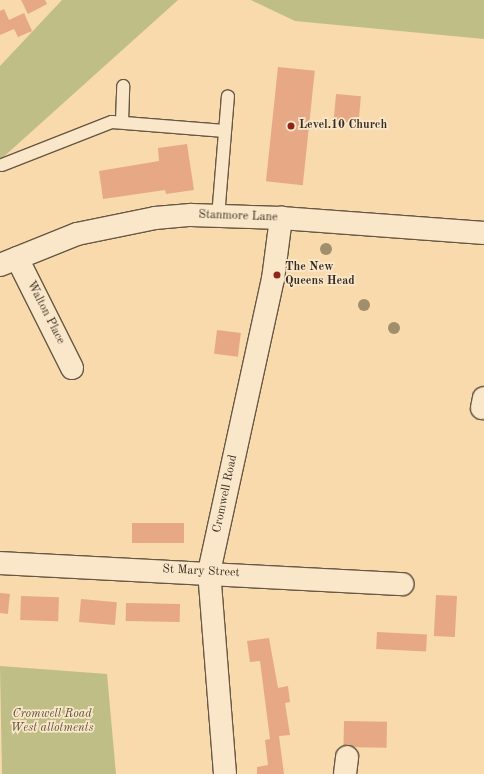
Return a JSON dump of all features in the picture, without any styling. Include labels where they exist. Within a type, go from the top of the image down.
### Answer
[{"type":"street","name":"Stanmore Lane","points":[[9,261],[77,234],[155,218],[281,218],[484,233]]},
{"type":"street","name":"Cromwell Road","points":[[225,774],[209,572],[273,279],[281,218]]},
{"type":"street","name":"Walton Place","points":[[9,261],[72,368]]},
{"type":"street","name":"St Mary Street","points":[[0,563],[209,572],[402,584]]},
{"type":"lane","points":[[122,122],[123,86]]},
{"type":"lane","points":[[218,217],[228,96]]},
{"type":"lane","points":[[2,165],[112,122],[225,131]]},
{"type":"green space","points":[[62,0],[178,0],[0,160],[0,66]]},
{"type":"green space","points":[[251,0],[484,0],[484,39],[295,21]]},
{"type":"green space","name":"Cromwell Road West allotments","points":[[0,666],[107,674],[116,774],[2,774]]},
{"type":"building","points":[[21,0],[45,0],[47,4],[28,14]]},
{"type":"building","points":[[4,9],[9,20],[24,13],[32,31],[18,37],[14,29],[0,35],[0,11]]},
{"type":"building","name":"Level.10 Church","points":[[278,67],[315,71],[303,185],[266,181]]},
{"type":"building","points":[[336,94],[361,96],[359,123],[334,121]]},
{"type":"building","points":[[187,144],[194,190],[166,194],[165,190],[103,199],[99,171],[159,161],[158,148]]},
{"type":"building","points":[[217,330],[241,333],[238,357],[214,354]]},
{"type":"building","points":[[132,523],[184,523],[184,543],[132,543]]},
{"type":"building","points":[[0,593],[10,594],[8,614],[0,613]]},
{"type":"building","points":[[436,595],[457,596],[455,637],[434,636]]},
{"type":"building","points":[[21,596],[59,597],[58,621],[20,620]]},
{"type":"building","points":[[81,599],[117,602],[115,625],[79,622]]},
{"type":"building","points":[[126,603],[180,604],[180,622],[126,621]]},
{"type":"building","points":[[377,632],[427,635],[426,652],[376,649]]},
{"type":"building","points":[[269,638],[278,688],[288,686],[290,702],[285,703],[290,735],[279,736],[284,774],[257,774],[257,767],[268,765],[265,740],[270,739],[260,661],[250,662],[247,641]]},
{"type":"building","points":[[344,721],[387,722],[387,748],[344,747]]},
{"type":"place","name":"Level.10 Church","points":[[291,126]]},
{"type":"place","name":"The New Queens Head","points":[[277,275]]}]
